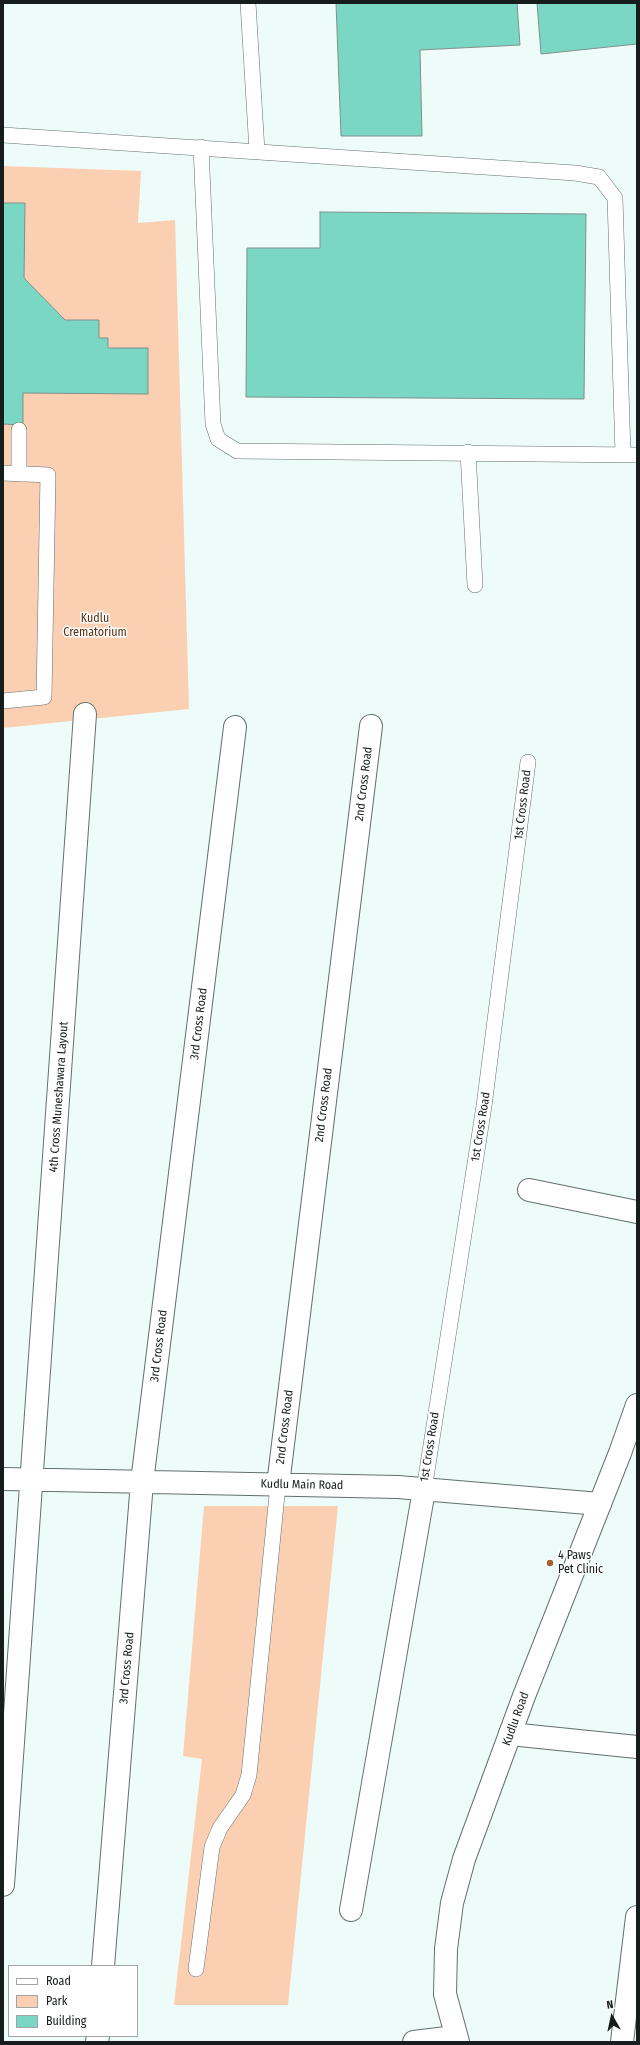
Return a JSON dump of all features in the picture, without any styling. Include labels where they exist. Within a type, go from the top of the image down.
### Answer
[{"type":"street","name":"4th Cross Muneshawara Layout","points":[[3,1885],[86,714]]},
{"type":"street","name":"2nd Cross Road","points":[[278,1485],[371,726]]},
{"type":"street","name":"3rd Cross Road","points":[[103,1965],[142,1482],[235,727]]},
{"type":"street","points":[[529,1190],[637,1212]]},
{"type":"street","name":"Kudlu Road","points":[[457,2039],[445,1994],[446,1950],[452,1904],[464,1859],[510,1734],[600,1504],[632,1434],[637,1405]]},
{"type":"street","name":"Kudlu Main Road","points":[[3,1479],[398,1487],[600,1504]]},
{"type":"street","points":[[351,1910],[424,1490]]},
{"type":"street","points":[[510,1734],[637,1747]]},
{"type":"street","points":[[622,2042],[637,1917]]},
{"type":"street","points":[[414,2042],[457,2039]]},
{"type":"lane","points":[[248,3],[257,151]]},
{"type":"lane","points":[[3,135],[201,147],[575,172],[599,178],[615,198],[630,454],[237,451],[218,439],[213,424],[201,147]]},
{"type":"lane","points":[[18,474],[19,430]]},
{"type":"lane","points":[[468,452],[475,585]]},
{"type":"lane","points":[[3,473],[48,475],[44,697],[3,701]]},
{"type":"lane","name":"1st Cross Road","points":[[424,1490],[484,1106],[528,762]]},
{"type":"lane","points":[[196,1969],[212,1847],[220,1828],[243,1796],[249,1775],[278,1485]]},
{"type":"green space","name":"Kudlu Crematorium","points":[[3,166],[141,171],[138,223],[175,220],[189,709],[3,728]]},
{"type":"green space","points":[[204,1506],[338,1506],[288,2005],[174,2005],[202,1759],[183,1756]]},
{"type":"building","points":[[336,3],[517,3],[520,45],[420,50],[422,136],[341,136]]},
{"type":"building","points":[[537,3],[637,3],[637,44],[541,54]]},
{"type":"building","points":[[3,203],[25,203],[24,278],[65,320],[99,320],[99,338],[108,338],[108,348],[148,348],[148,394],[23,393],[23,425],[3,424]]},
{"type":"building","points":[[320,212],[586,214],[584,399],[246,397],[247,248],[320,248]]},
{"type":"place","name":"4 Paws Pet Clinic","points":[[550,1563]]}]
